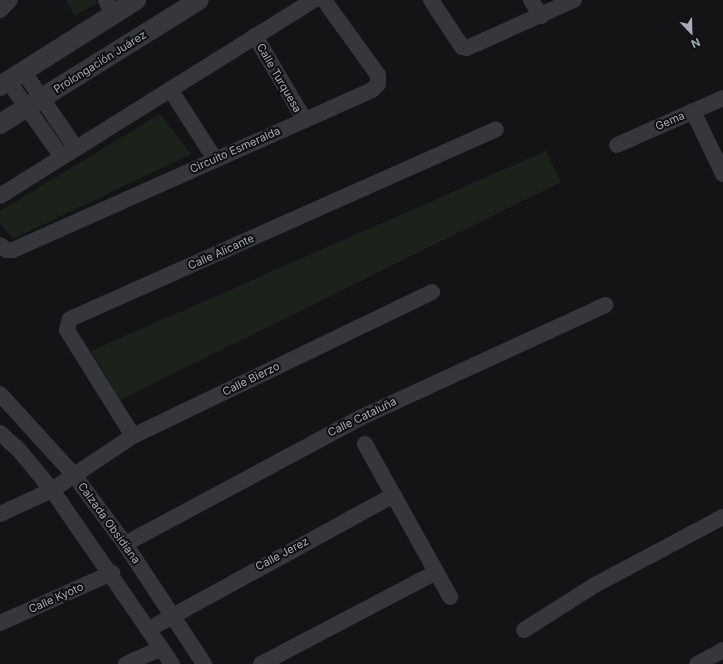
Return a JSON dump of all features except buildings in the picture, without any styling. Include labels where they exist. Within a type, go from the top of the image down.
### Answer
[{"type":"street","points":[[0,10],[10,0]]},
{"type":"street","points":[[76,148],[11,79],[110,7],[136,0]]},
{"type":"street","name":"Prolongación Juárez","points":[[0,124],[35,104],[199,0]]},
{"type":"street","points":[[0,196],[314,0]]},
{"type":"street","name":"Circuito Esmeralda","points":[[0,245],[6,250],[13,250],[372,90],[379,79],[324,0]]},
{"type":"street","points":[[431,0],[462,47],[467,48],[574,0]]},
{"type":"street","points":[[531,0],[541,16]]},
{"type":"street","name":"Calle Turquesa","points":[[255,36],[304,119]]},
{"type":"street","points":[[170,89],[216,159]]},
{"type":"street","name":"Gema","points":[[617,145],[723,98]]},
{"type":"street","points":[[35,104],[62,157]]},
{"type":"street","points":[[693,111],[723,174]]},
{"type":"street","name":"Calle Alicante","points":[[133,436],[67,330],[70,319],[496,129]]},
{"type":"street","name":"Calle Bierzo","points":[[0,514],[52,490],[133,436],[432,292]]},
{"type":"street","name":"Calle Cataluña","points":[[125,544],[362,417],[606,305]]},
{"type":"street","name":"Calzada Obsidiana","points":[[0,394],[74,475],[125,544],[204,664]]},
{"type":"street","points":[[0,433],[19,450],[52,490],[112,573],[172,664]]},
{"type":"street","points":[[365,444],[450,597]]},
{"type":"street","name":"Calle Jerez","points":[[149,629],[172,615],[394,495]]},
{"type":"street","points":[[524,630],[595,585],[723,517]]},
{"type":"street","points":[[262,664],[436,572]]},
{"type":"street","name":"Calle Kyoto","points":[[0,623],[112,573]]},
{"type":"street","points":[[126,664],[162,648]]},
{"type":"street","points":[[697,664],[723,650]]},
{"type":"shaded area","points":[[66,0],[95,0],[97,3],[75,16]]},
{"type":"shaded area","points":[[160,114],[191,154],[13,239],[0,223],[0,211]]},
{"type":"shaded area","points":[[546,151],[561,182],[120,400],[91,351]]}]
